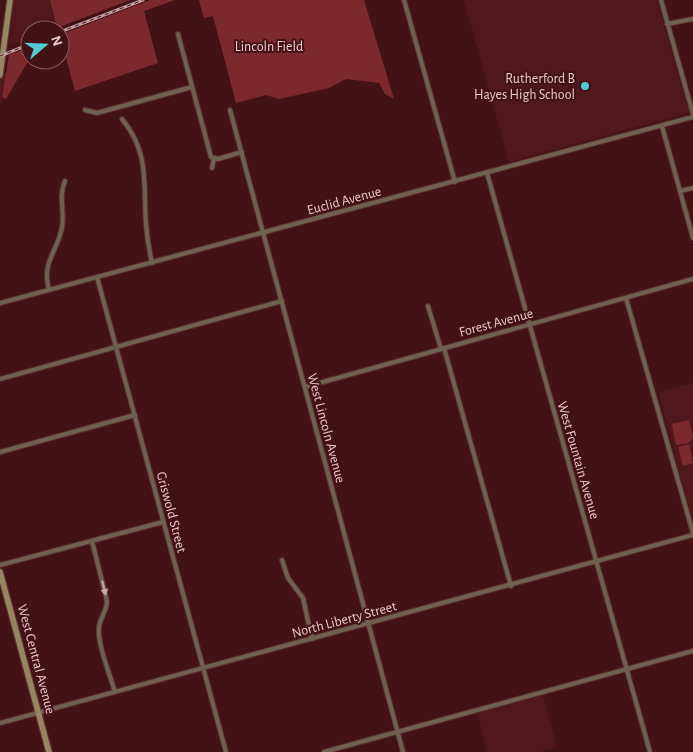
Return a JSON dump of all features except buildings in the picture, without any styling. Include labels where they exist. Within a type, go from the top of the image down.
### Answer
[{"type":"main road","points":[[0,75],[10,0]]},
{"type":"main road","name":"West Central Avenue","points":[[0,572],[49,752]]},
{"type":"street","points":[[404,0],[455,182]]},
{"type":"street","points":[[660,0],[693,116]]},
{"type":"street","points":[[667,24],[693,19]]},
{"type":"street","points":[[178,34],[210,156],[214,159]]},
{"type":"street","points":[[85,110],[97,113],[192,87]]},
{"type":"street","name":"West Lincoln Avenue","points":[[230,110],[402,752]]},
{"type":"street","name":"Euclid Avenue","points":[[0,303],[455,182],[693,116]]},
{"type":"street","points":[[122,119],[134,138],[144,169],[146,224],[152,263]]},
{"type":"street","points":[[662,126],[693,238]]},
{"type":"street","points":[[214,159],[242,152]]},
{"type":"street","points":[[212,168],[214,159]]},
{"type":"street","name":"West Fountain Avenue","points":[[487,173],[650,752]]},
{"type":"street","points":[[49,290],[47,266],[62,228],[61,197],[65,181]]},
{"type":"street","points":[[680,191],[693,188]]},
{"type":"street","name":"Griswold Street","points":[[97,277],[226,752]]},
{"type":"street","name":"Forest Avenue","points":[[305,387],[693,279]]},
{"type":"street","points":[[626,298],[693,534]]},
{"type":"street","points":[[0,379],[282,300]]},
{"type":"street","points":[[428,306],[510,586]]},
{"type":"street","points":[[0,452],[135,415]]},
{"type":"street","points":[[0,565],[163,522]]},
{"type":"street","name":"North Liberty Street","points":[[0,723],[510,586],[693,534]]},
{"type":"street","points":[[92,541],[107,601],[106,611],[99,625],[99,635],[114,692]]},
{"type":"street","points":[[282,560],[288,578],[303,598],[312,639]]},
{"type":"street","points":[[324,752],[693,651]]},
{"type":"shaded area","points":[[14,0],[50,0],[55,20],[20,20],[20,42],[10,45]]},
{"type":"shaded area","name":"Rutherford B Hayes High School","points":[[464,0],[657,0],[689,113],[509,162]]},
{"type":"shaded area","points":[[0,73],[6,73],[0,110]]},
{"type":"shaded area","points":[[693,383],[693,522],[658,392]]},
{"type":"shaded area","points":[[543,695],[557,747],[539,752],[487,752],[477,713]]},
{"type":"green space","points":[[50,0],[130,0],[70,23],[70,20],[55,20]]},
{"type":"green space","points":[[150,0],[175,0],[144,11],[158,63],[75,91],[69,70],[70,31]]},
{"type":"green space","name":"Lincoln Field","points":[[199,0],[364,0],[394,99],[385,94],[379,83],[346,79],[329,88],[279,99],[266,95],[236,103],[213,16],[204,18]]},
{"type":"green space","points":[[20,51],[20,70],[23,70],[6,99],[2,97],[9,55]]},
{"type":"green space","points":[[689,420],[693,438],[688,443],[676,445],[672,424]]},
{"type":"green space","points":[[689,444],[693,463],[683,466],[678,447]]},
{"type":"railway","points":[[70,28],[143,0]]},
{"type":"railway","points":[[0,56],[20,48]]},
{"type":"place","name":"Rutherford B Hayes High School","points":[[585,86]]}]
